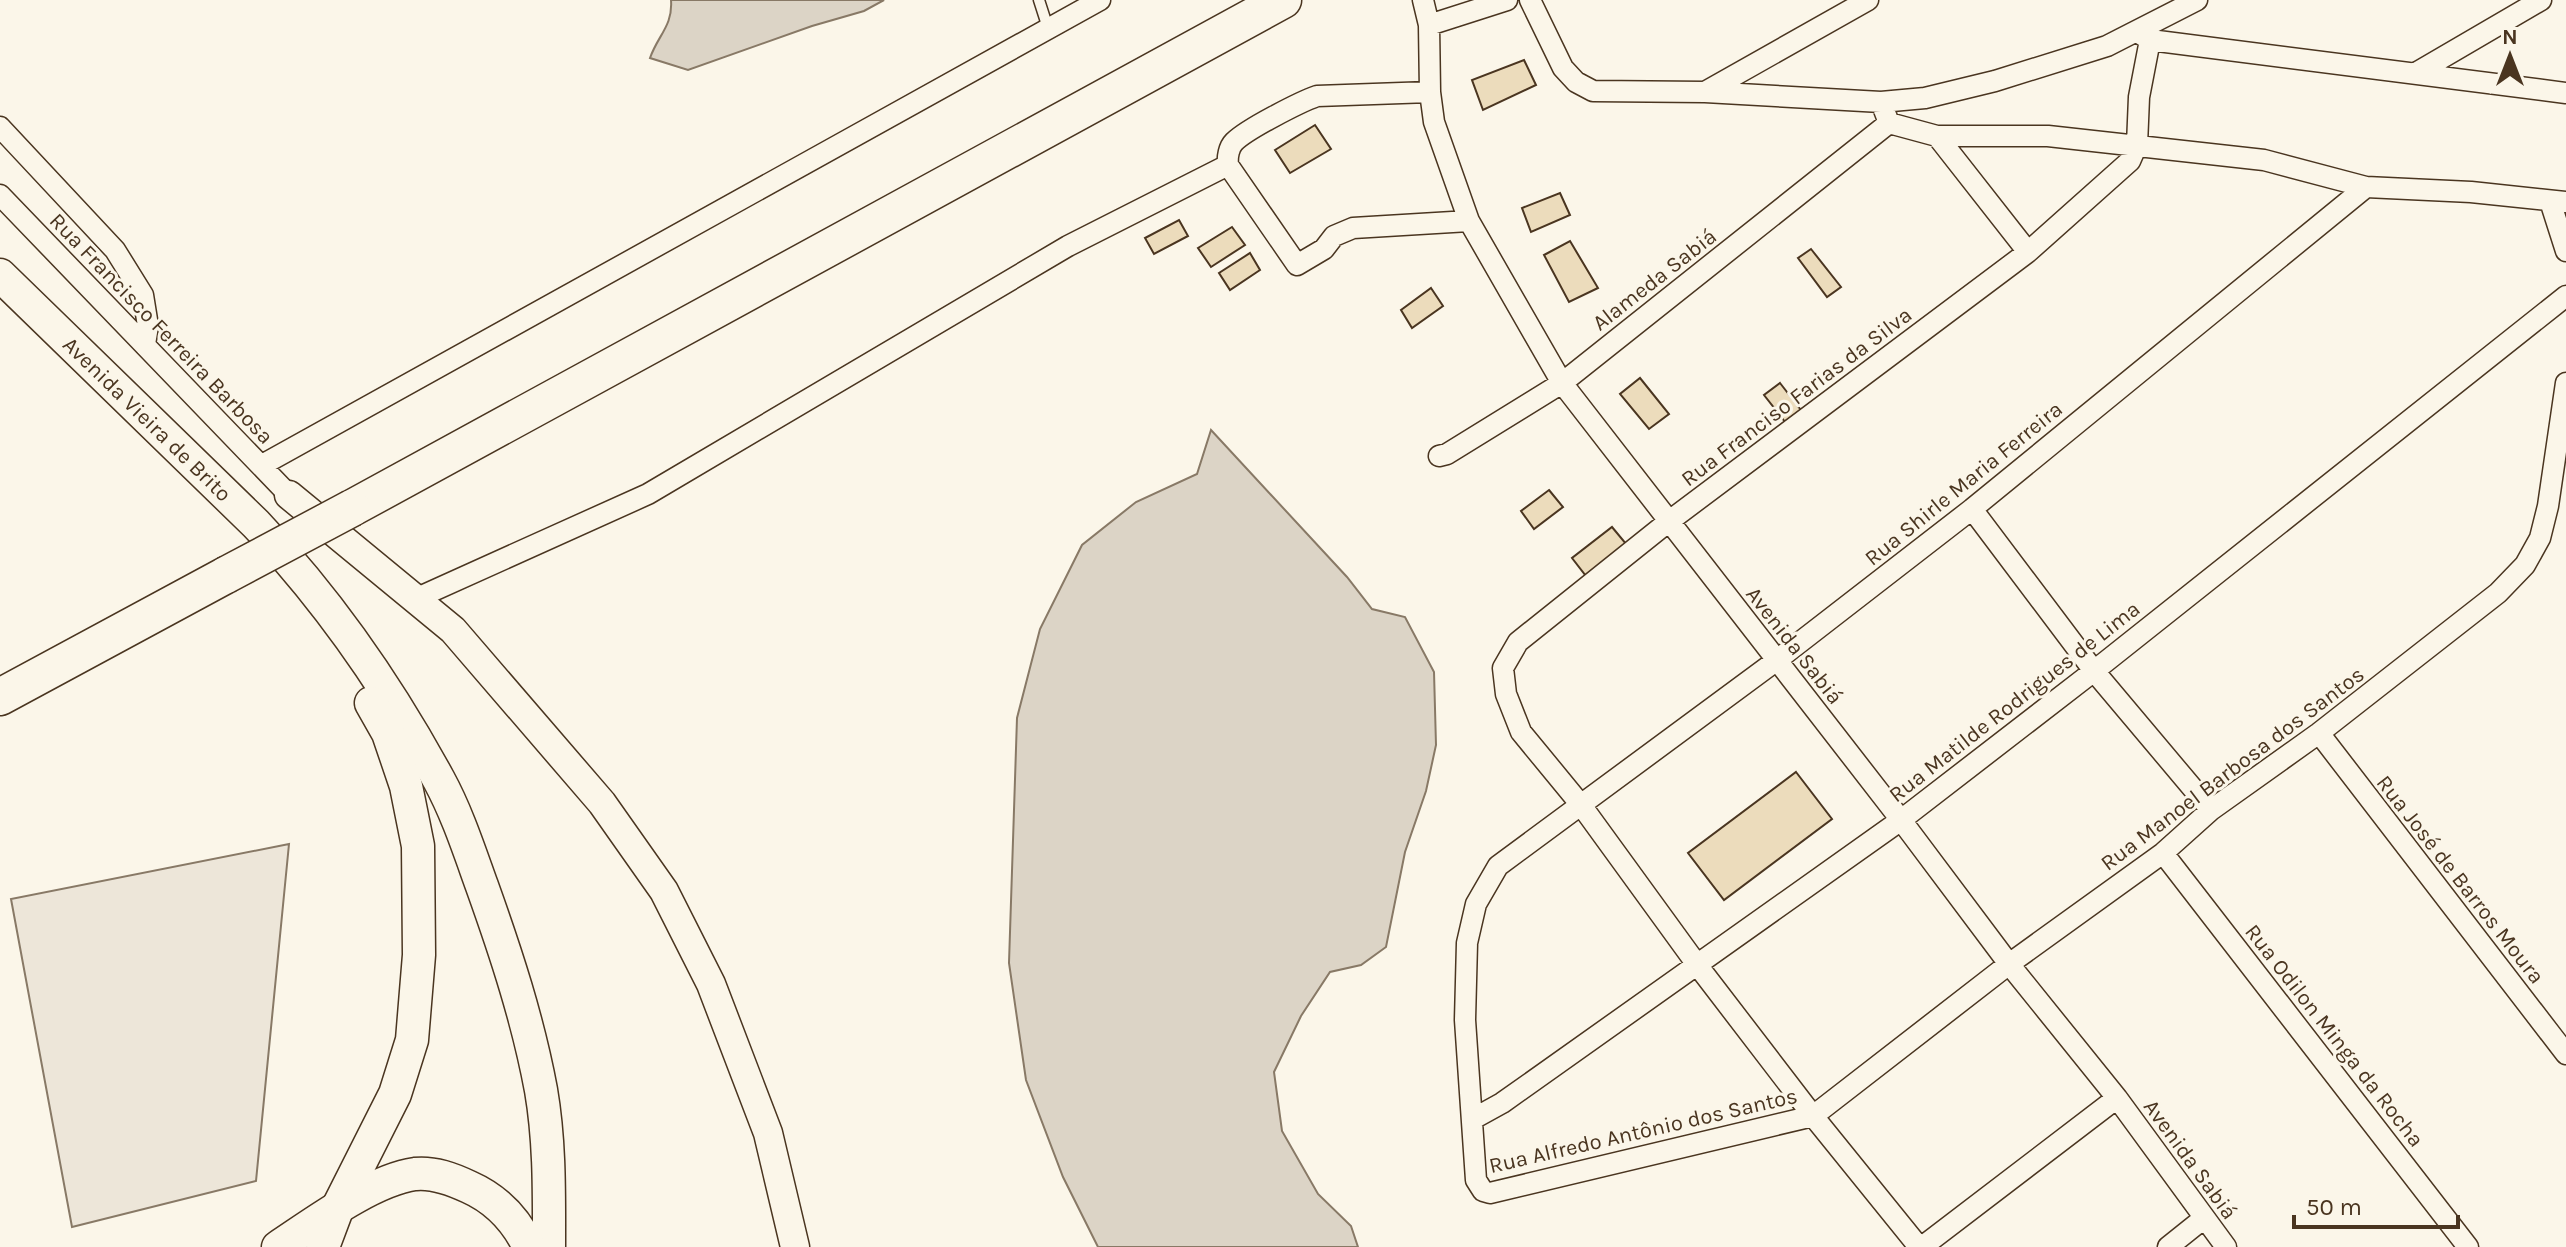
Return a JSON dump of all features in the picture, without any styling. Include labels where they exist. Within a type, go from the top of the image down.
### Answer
[{"type":"highway","points":[[0,697],[1283,0]]},
{"type":"main road","name":"Avenida Vieira de Brito","points":[[0,275],[293,563]]},
{"type":"main road","points":[[293,563],[388,733],[406,786],[418,846],[419,955],[412,1040],[395,1094],[338,1207],[323,1247]]},
{"type":"main road","points":[[293,563],[383,685],[440,781],[459,824],[514,975],[541,1090],[548,1150],[549,1247]]},
{"type":"main road","points":[[278,1247],[338,1207],[390,1182],[415,1174],[447,1177],[484,1194],[508,1215],[529,1247]]},
{"type":"street","points":[[262,465],[1100,0]]},
{"type":"street","name":"Avenida Sabiá","points":[[1423,0],[1429,25],[1430,92],[1434,122],[1469,221],[1562,383],[2009,964],[2117,1098],[2226,1247]]},
{"type":"street","points":[[1429,25],[1507,0]]},
{"type":"street","points":[[1530,0],[1563,68],[1576,82],[1593,91],[1705,92],[1881,102],[1925,98],[1995,81],[2144,36],[2197,0]]},
{"type":"street","points":[[1705,92],[1868,0]]},
{"type":"street","points":[[2416,73],[2541,0]]},
{"type":"street","points":[[2144,36],[2566,93]]},
{"type":"street","points":[[2137,145],[2144,36]]},
{"type":"street","points":[[1430,92],[1317,96],[1300,102],[1234,142],[1227,157],[1228,165],[1297,265],[1324,249],[1334,236],[1353,228],[1469,221]]},
{"type":"street","points":[[1881,102],[1889,123],[1937,136],[2048,136],[2137,145],[2264,160],[2366,187],[2471,192],[2558,202],[2566,251]]},
{"type":"street","name":"Alameda Sabiá","points":[[1439,456],[1562,383],[1889,123]]},
{"type":"street","points":[[0,127],[115,250],[143,295],[148,326],[145,344]]},
{"type":"street","points":[[1937,136],[2028,252]]},
{"type":"street","name":"Rua Franciso Farias da Silva","points":[[1581,805],[1521,732],[1506,694],[1503,668],[1518,642],[1668,522],[2028,252],[2130,161],[2137,145]]},
{"type":"street","points":[[415,599],[648,494],[1068,246],[1228,165]]},
{"type":"street","name":"Rua Shirle Maria Ferreira","points":[[1483,1191],[1476,1180],[1465,1020],[1467,943],[1476,904],[1498,866],[1777,660],[1972,509],[2366,187]]},
{"type":"street","name":"Rua Francisco Ferreira Barbosa","points":[[0,195],[289,495]]},
{"type":"street","name":"Rua Matilde Rodrigues de Lima","points":[[1473,1119],[1502,1103],[1901,820],[2094,671],[2566,296]]},
{"type":"street","name":"Rua Manoel Barbosa dos Santos","points":[[1813,1116],[2009,964],[2163,853],[2211,810],[2319,733],[2498,593],[2525,565],[2540,538],[2548,506],[2566,383]]},
{"type":"street","points":[[289,495],[453,630],[592,792],[664,891],[711,984],[768,1133],[795,1247]]},
{"type":"street","points":[[1972,509],[2094,671],[2211,810]]},
{"type":"street","name":"Rua José de Barros Moura","points":[[2319,733],[2566,1054]]},
{"type":"street","points":[[1581,805],[1698,966],[1813,1116],[1920,1247],[2117,1098]]},
{"type":"street","name":"Rua Odilon Minga da Rocha","points":[[2163,853],[2468,1247]]},
{"type":"street","name":"Rua Alfredo Antônio dos Santos","points":[[1483,1191],[1490,1193],[1813,1116]]},
{"type":"street","points":[[2168,1247],[2203,1219]]},
{"type":"lane","points":[[1039,0],[1048,28]]},
{"type":"shaded area","points":[[671,0],[884,0],[864,11],[688,70],[650,58],[670,17]]},
{"type":"shaded area","points":[[1211,430],[1347,577],[1372,609],[1405,617],[1434,672],[1436,745],[1426,791],[1405,852],[1386,947],[1361,965],[1330,972],[1301,1016],[1274,1072],[1282,1131],[1318,1194],[1351,1226],[1358,1247],[1098,1247],[1063,1177],[1026,1080],[1009,963],[1017,718],[1040,629],[1082,545],[1136,502],[1197,474]]},
{"type":"shaded area","points":[[289,844],[256,1181],[72,1227],[11,899]]},
{"type":"building","points":[[1524,60],[1536,85],[1483,110],[1472,80]]},
{"type":"building","points":[[1315,125],[1331,149],[1290,173],[1275,150]]},
{"type":"building","points":[[1560,193],[1570,215],[1531,232],[1522,208]]},
{"type":"building","points":[[1179,220],[1188,236],[1154,254],[1145,238]]},
{"type":"building","points":[[1232,227],[1245,245],[1211,267],[1198,248]]},
{"type":"building","points":[[1570,241],[1598,288],[1569,302],[1544,255]]},
{"type":"building","points":[[1811,249],[1841,287],[1827,297],[1798,258]]},
{"type":"building","points":[[1250,253],[1260,270],[1230,290],[1219,273]]},
{"type":"building","points":[[1431,288],[1443,306],[1412,328],[1401,310]]},
{"type":"building","points":[[1640,378],[1669,414],[1649,429],[1620,394]]},
{"type":"building","points":[[1780,383],[1804,414],[1789,427],[1764,395]]},
{"type":"building","points":[[1549,490],[1563,507],[1534,529],[1521,511]]},
{"type":"building","points":[[1612,527],[1627,545],[1586,576],[1572,558]]},
{"type":"building","points":[[1796,772],[1832,819],[1724,900],[1688,853]]}]
